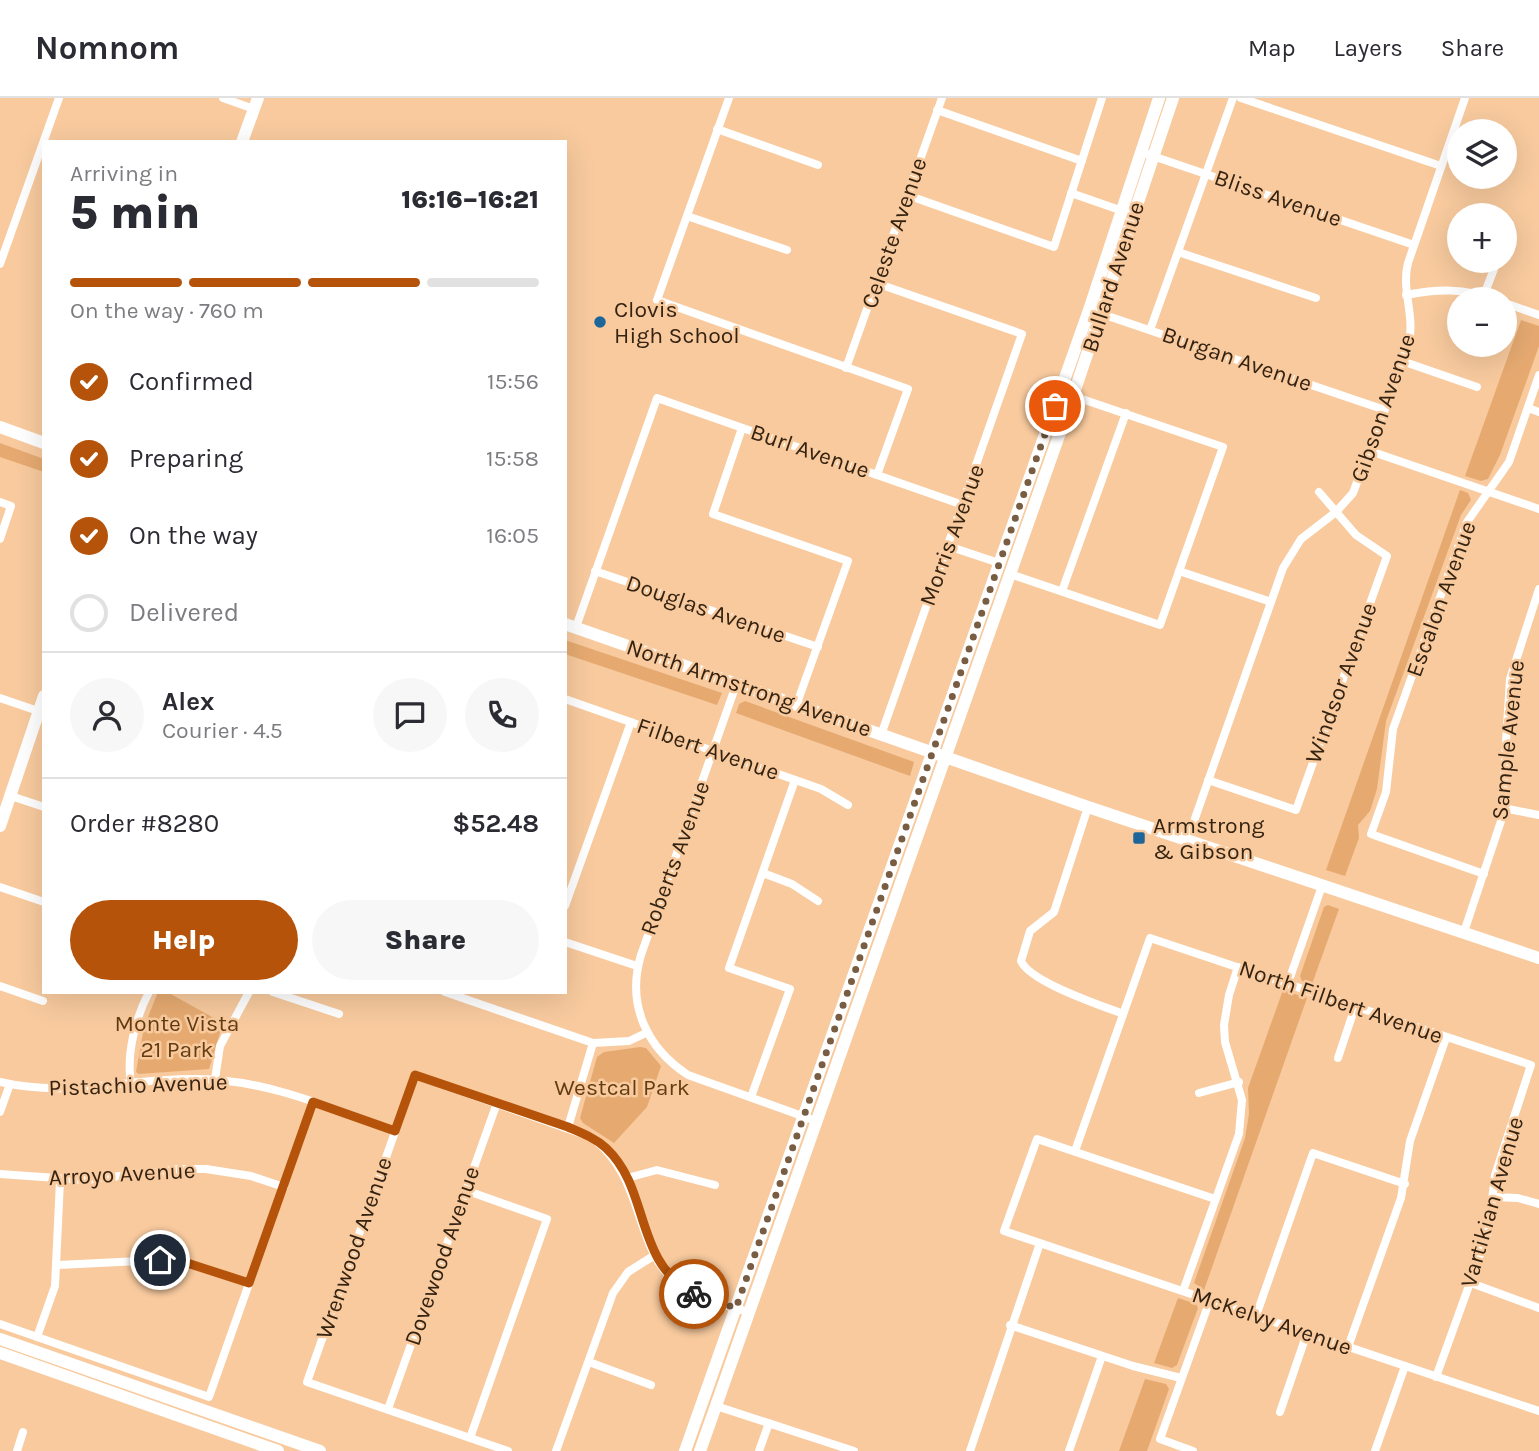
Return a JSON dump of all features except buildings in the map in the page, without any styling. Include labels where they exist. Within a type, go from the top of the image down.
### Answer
[{"type":"main road","name":"Bullard Avenue","points":[[700,1451],[716,1406],[742,1310],[938,755],[999,563],[1095,312],[1147,154],[1158,98]]},
{"type":"main road","name":"Bullard Avenue","points":[[1147,154],[1173,98]]},
{"type":"main road","points":[[243,140],[256,103]]},
{"type":"main road","name":"Bullard Avenue","points":[[938,755],[1010,573],[1073,396],[1095,312]]},
{"type":"main road","points":[[0,427],[42,442]]},
{"type":"main road","name":"Bullard Avenue","points":[[1010,573],[1007,563],[1021,502]]},
{"type":"main road","name":"North Armstrong Avenue","points":[[570,625],[1187,841],[1464,932]]},
{"type":"main road","points":[[0,826],[41,712]]},
{"type":"main road","points":[[1464,932],[1539,958]]},
{"type":"main road","name":"Bullard Avenue","points":[[685,1451],[718,1358],[742,1310]]},
{"type":"main road","points":[[0,1339],[320,1451]]},
{"type":"main road","points":[[0,1353],[278,1451]]},
{"type":"main road","points":[[716,1406],[712,1400],[719,1372],[718,1358]]},
{"type":"street","points":[[44,140],[59,98]]},
{"type":"street","points":[[223,98],[256,103]]},
{"type":"street","points":[[729,98],[657,300],[908,389],[877,475]]},
{"type":"street","name":"Celeste Avenue","points":[[846,368],[942,98]]},
{"type":"street","points":[[907,195],[1054,247],[1102,98]]},
{"type":"street","points":[[1150,330],[1233,98]]},
{"type":"street","points":[[1241,98],[1441,166]]},
{"type":"street","name":"Gibson Avenue","points":[[1187,841],[1290,552],[1301,539],[1336,512],[1353,493],[1370,452],[1402,361],[1412,322],[1406,295],[1405,273],[1465,98]]},
{"type":"street","points":[[937,110],[1082,161]]},
{"type":"street","points":[[717,129],[818,165]]},
{"type":"street","points":[[0,264],[42,146]]},
{"type":"street","name":"Bliss Avenue","points":[[1147,154],[1414,245]]},
{"type":"street","points":[[1071,193],[1128,213]]},
{"type":"street","points":[[687,216],[787,250]]},
{"type":"street","points":[[1178,252],[1316,299]]},
{"type":"street","name":"Morris Avenue","points":[[876,283],[1023,334],[881,735]]},
{"type":"street","points":[[1406,295],[1447,290]]},
{"type":"street","points":[[1517,307],[1539,315]]},
{"type":"street","name":"Burgan Avenue","points":[[1095,312],[1385,410]]},
{"type":"street","points":[[1402,361],[1477,387]]},
{"type":"street","name":"Escalon Avenue","points":[[1484,874],[1370,834],[1386,792],[1393,729],[1467,522],[1509,462],[1539,375]]},
{"type":"street","points":[[1010,573],[1160,625],[1223,447],[1073,396]]},
{"type":"street","name":"Burl Avenue","points":[[595,571],[657,398],[963,505]]},
{"type":"street","points":[[1528,408],[1539,412]]},
{"type":"street","points":[[1062,591],[1126,413]]},
{"type":"street","points":[[742,428],[713,514],[848,561],[796,706]]},
{"type":"street","points":[[1370,452],[1539,509]]},
{"type":"street","name":"Gibson Avenue","points":[[1319,492],[1336,512]]},
{"type":"street","points":[[0,502],[12,506],[0,539]]},
{"type":"street","name":"Windsor Avenue","points":[[1208,780],[1296,810],[1387,555],[1366,544],[1336,512]]},
{"type":"street","points":[[948,547],[999,563]]},
{"type":"street","points":[[570,625],[595,571]]},
{"type":"street","name":"Douglas Avenue","points":[[595,571],[818,647]]},
{"type":"street","points":[[1179,571],[1271,601]]},
{"type":"street","name":"Sample Avenue","points":[[1464,932],[1503,808],[1510,679],[1539,589]]},
{"type":"street","name":"Roberts Avenue","points":[[646,1033],[636,1000],[637,967],[736,685]]},
{"type":"street","points":[[0,698],[41,712]]},
{"type":"street","name":"Filbert Avenue","points":[[567,700],[821,789],[848,805]]},
{"type":"street","points":[[567,900],[631,722]]},
{"type":"street","points":[[751,1097],[790,989],[729,968],[795,780]]},
{"type":"street","points":[[11,796],[42,806]]},
{"type":"street","points":[[1088,807],[1054,912],[1030,932],[1021,961],[1033,975],[1075,996],[1123,1014],[1075,1151],[1215,1199]]},
{"type":"street","points":[[1503,808],[1539,815]]},
{"type":"street","points":[[763,873],[792,884],[818,901]]},
{"type":"street","points":[[1288,983],[1322,886]]},
{"type":"street","points":[[0,887],[42,901]]},
{"type":"street","name":"North Filbert Avenue","points":[[1123,1014],[1150,938],[1531,1065]]},
{"type":"street","points":[[567,943],[637,967]]},
{"type":"street","points":[[1184,1291],[1239,1134],[1242,1100],[1239,1082],[1225,1042],[1224,1025],[1229,995],[1238,967]]},
{"type":"street","points":[[0,986],[43,1001]]},
{"type":"street","points":[[131,1085],[131,1050],[138,1020],[148,994]]},
{"type":"street","points":[[215,1079],[220,1046],[248,994]]},
{"type":"street","points":[[279,994],[339,1014]]},
{"type":"street","points":[[451,994],[593,1043],[629,1041],[646,1033],[658,1051],[688,1075],[809,1119]]},
{"type":"street","points":[[1338,1058],[1354,1007]]},
{"type":"street","points":[[1348,1347],[1405,1184],[1410,1141],[1446,1038]]},
{"type":"street","points":[[568,1127],[593,1043]]},
{"type":"street","name":"Vartikian Avenue","points":[[1436,1377],[1488,1233],[1500,1160],[1531,1065]]},
{"type":"street","name":"Wrenwood Avenue","points":[[388,1409],[307,1382],[395,1131],[415,1075],[497,1103]]},
{"type":"street","name":"Pistachio Avenue","points":[[0,1082],[79,1090],[171,1079],[215,1079],[270,1088],[395,1131]]},
{"type":"street","points":[[1199,1093],[1239,1082]]},
{"type":"street","points":[[0,1112],[10,1084]]},
{"type":"street","points":[[0,1324],[209,1397],[313,1102]]},
{"type":"street","points":[[497,1103],[568,1127],[591,1137],[606,1148],[627,1178],[654,1255],[671,1279],[684,1288],[742,1310]]},
{"type":"street","name":"Dovewood Avenue","points":[[388,1409],[497,1103]]},
{"type":"street","name":"McKelvy Avenue","points":[[1075,1151],[1037,1139],[1004,1231],[1539,1411]]},
{"type":"street","points":[[1256,1316],[1313,1153],[1405,1184]]},
{"type":"street","name":"Arroyo Avenue","points":[[0,1174],[60,1181],[116,1178],[180,1168],[225,1171],[284,1187]]},
{"type":"street","points":[[627,1178],[657,1170],[715,1185]]},
{"type":"street","points":[[37,1337],[55,1286],[60,1181]]},
{"type":"street","points":[[466,1191],[547,1219],[470,1438]]},
{"type":"street","points":[[1493,1197],[1518,1198],[1539,1204]]},
{"type":"street","points":[[970,1451],[1010,1325],[1040,1243]]},
{"type":"street","points":[[556,1451],[619,1283],[638,1265],[654,1255]]},
{"type":"street","points":[[58,1265],[184,1262],[249,1283]]},
{"type":"street","points":[[1471,1283],[1539,1308]]},
{"type":"street","points":[[1193,1451],[1160,1439],[1210,1300]]},
{"type":"street","points":[[1010,1325],[1102,1356],[1181,1378]]},
{"type":"street","points":[[1280,1412],[1307,1333]]},
{"type":"street","points":[[1069,1451],[1102,1356]]},
{"type":"street","points":[[589,1362],[651,1385]]},
{"type":"street","points":[[1375,1451],[1405,1366]]},
{"type":"street","points":[[716,1406],[854,1451]]},
{"type":"street","points":[[388,1409],[508,1451]]},
{"type":"street","points":[[760,1451],[769,1423]]},
{"type":"street","points":[[17,1451],[23,1432]]},
{"type":"green space","points":[[1521,320],[1539,326],[1539,346],[1500,455],[1488,479],[1481,481],[1465,476],[1508,357],[1517,357],[1517,331]]},
{"type":"green space","points":[[0,443],[42,458],[42,471],[0,457]]},
{"type":"green space","points":[[1460,490],[1468,493],[1471,500],[1461,515],[1386,721],[1377,789],[1370,811],[1358,825],[1359,838],[1345,876],[1326,870]]},
{"type":"green space","points":[[567,641],[722,693],[717,705],[567,655]]},
{"type":"green space","points":[[745,701],[914,762],[910,776],[736,713],[739,704]]},
{"type":"green space","points":[[1328,905],[1339,909],[1312,984],[1302,981],[1300,976],[1324,907]]},
{"type":"green space","points":[[1283,990],[1307,998],[1204,1290],[1194,1283],[1245,1138],[1249,1114],[1248,1088]]},
{"type":"green space","name":"Monte Vista 21 Park","points":[[157,994],[171,994],[223,1023],[209,1069],[139,1074],[136,1072],[144,1027]]},
{"type":"green space","name":"Westcal Park","points":[[646,1048],[661,1066],[647,1107],[614,1143],[583,1123],[580,1118],[597,1057],[604,1052]]},
{"type":"green space","points":[[1178,1298],[1196,1304],[1198,1308],[1177,1365],[1172,1368],[1154,1363]]},
{"type":"green space","points":[[1145,1379],[1166,1384],[1169,1389],[1147,1451],[1119,1451]]},
{"type":"way so far","points":[[694,1294],[736,1308],[1055,406]]},
{"type":"place","name":"Clovis High School","points":[[600,322]]},
{"type":"place","name":"Armstrong & Gibson","points":[[1139,838]]},
{"type":"route","points":[[160,1260],[184,1262],[249,1283],[313,1102],[395,1131],[415,1075],[568,1127],[591,1137],[606,1148],[627,1178],[654,1255],[671,1279],[694,1294]]}]
